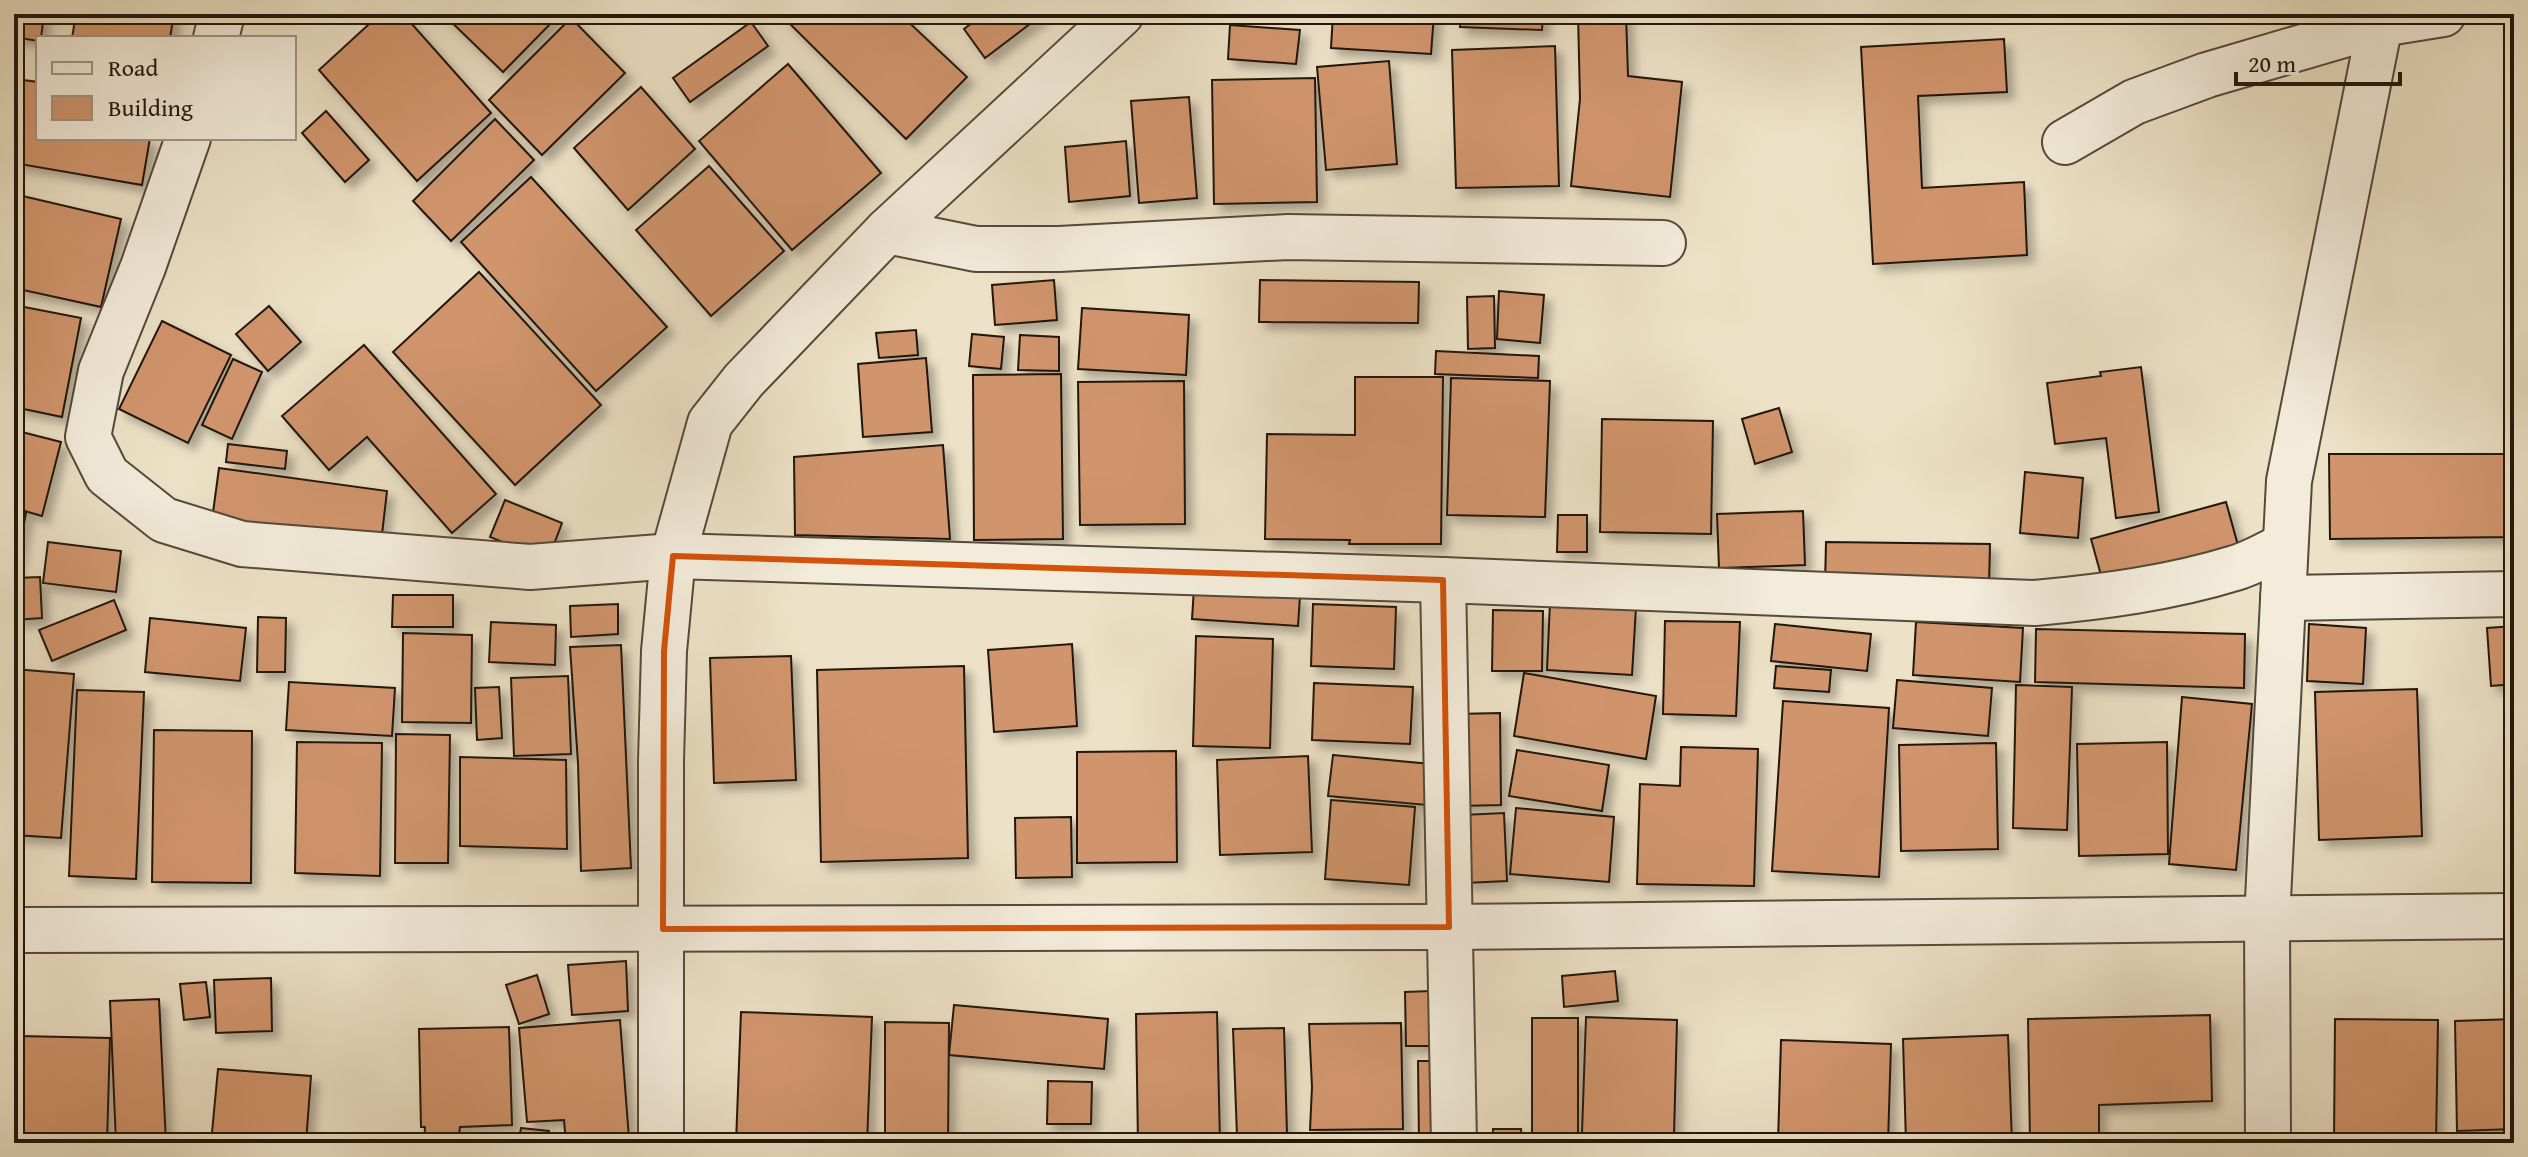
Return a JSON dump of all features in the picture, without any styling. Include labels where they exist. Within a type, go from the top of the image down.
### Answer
[{"type":"street","points":[[216,36],[222,14]]},
{"type":"street","points":[[661,1143],[664,651],[673,556],[710,423],[744,380],[887,231],[1121,14]]},
{"type":"street","points":[[2065,142],[2134,102],[2207,75],[2382,19],[2443,14]]},
{"type":"street","points":[[2268,1143],[2267,919],[2289,481],[2382,19]]},
{"type":"street","points":[[187,140],[143,267],[101,371],[88,437],[107,475],[164,520],[242,544],[530,567],[673,556],[1443,580],[2035,603],[2106,597],[2179,581],[2237,567],[2285,545]]},
{"type":"street","points":[[887,231],[976,249],[1059,249],[1288,237],[1663,243]]},
{"type":"street","points":[[1443,580],[1454,1143]]},
{"type":"street","points":[[2283,598],[2514,594]]},
{"type":"street","points":[[14,930],[1449,927],[2514,916]]},
{"type":"highlighted area","points":[[673,556],[1443,580],[1449,927],[663,929],[664,651]]},
{"type":"building","points":[[14,14],[44,14],[41,36],[36,36],[36,41],[14,37]]},
{"type":"building","points":[[76,14],[174,14],[170,36],[72,36]]},
{"type":"building","points":[[380,14],[403,14],[491,113],[417,181],[319,70]]},
{"type":"building","points":[[443,14],[560,14],[503,72]]},
{"type":"building","points":[[780,14],[900,14],[967,77],[906,139]]},
{"type":"building","points":[[984,14],[1043,14],[985,58],[964,29]]},
{"type":"building","points":[[1333,14],[1434,14],[1431,54],[1331,48]]},
{"type":"building","points":[[1461,14],[1543,14],[1542,30],[1460,27]]},
{"type":"building","points":[[1578,14],[1626,14],[1628,76],[1682,82],[1670,197],[1571,186],[1580,99]]},
{"type":"building","points":[[571,18],[625,73],[542,155],[489,100]]},
{"type":"building","points":[[751,22],[768,46],[690,102],[673,78]]},
{"type":"building","points":[[1230,25],[1300,30],[1296,64],[1228,59]]},
{"type":"building","points":[[2004,39],[2007,92],[1918,96],[1922,188],[2024,182],[2027,255],[1873,264],[1861,47]]},
{"type":"building","points":[[1555,46],[1559,186],[1456,188],[1452,50]]},
{"type":"building","points":[[1389,61],[1397,164],[1326,170],[1317,67]]},
{"type":"building","points":[[788,64],[881,173],[792,250],[699,141]]},
{"type":"building","points":[[1315,78],[1317,202],[1214,204],[1212,80]]},
{"type":"building","points":[[23,80],[36,82],[36,140],[150,140],[142,185],[14,163],[14,133]]},
{"type":"building","points":[[641,87],[695,149],[628,210],[574,148]]},
{"type":"building","points":[[1189,97],[1197,198],[1139,203],[1131,101]]},
{"type":"building","points":[[326,111],[369,160],[345,182],[302,133]]},
{"type":"building","points":[[495,119],[534,160],[451,241],[413,201]]},
{"type":"building","points":[[1126,141],[1130,196],[1069,202],[1065,147]]},
{"type":"building","points":[[709,166],[784,251],[711,316],[636,230]]},
{"type":"building","points":[[531,177],[667,327],[596,391],[461,242]]},
{"type":"building","points":[[14,194],[121,219],[101,307],[14,288]]},
{"type":"building","points":[[479,272],[601,405],[515,485],[393,352]]},
{"type":"building","points":[[1054,280],[1057,320],[995,325],[992,285]]},
{"type":"building","points":[[1260,280],[1419,282],[1418,323],[1259,322]]},
{"type":"building","points":[[1499,291],[1544,295],[1540,343],[1497,339]]},
{"type":"building","points":[[1494,296],[1495,348],[1468,349],[1467,297]]},
{"type":"building","points":[[14,305],[81,318],[62,417],[14,407]]},
{"type":"building","points":[[269,306],[301,342],[268,371],[236,334]]},
{"type":"building","points":[[1082,308],[1189,315],[1186,375],[1078,369]]},
{"type":"building","points":[[162,321],[231,355],[188,443],[119,409]]},
{"type":"building","points":[[916,330],[918,355],[879,358],[876,333]]},
{"type":"building","points":[[972,334],[1004,337],[1001,369],[969,366]]},
{"type":"building","points":[[1020,335],[1059,337],[1059,371],[1018,370]]},
{"type":"building","points":[[364,345],[496,494],[452,533],[367,437],[329,470],[282,416]]},
{"type":"building","points":[[1436,351],[1539,356],[1538,378],[1435,374]]},
{"type":"building","points":[[926,358],[932,432],[863,437],[858,364]]},
{"type":"building","points":[[233,359],[262,372],[232,439],[202,425]]},
{"type":"building","points":[[2141,367],[2159,512],[2116,518],[2106,438],[2055,444],[2047,383]]},
{"type":"building","points":[[1061,374],[1063,539],[974,540],[973,375]]},
{"type":"building","points":[[1355,377],[1443,377],[1441,544],[1349,544],[1350,540],[1265,539],[1267,434],[1355,435]]},
{"type":"building","points":[[1451,378],[1550,381],[1545,517],[1447,515]]},
{"type":"building","points":[[1184,381],[1185,524],[1080,525],[1078,382]]},
{"type":"building","points":[[1779,408],[1792,452],[1755,464],[1742,419]]},
{"type":"building","points":[[1602,419],[1713,421],[1711,534],[1600,532]]},
{"type":"building","points":[[14,430],[61,442],[42,516],[14,508]]},
{"type":"building","points":[[228,444],[287,451],[285,469],[226,462]]},
{"type":"building","points":[[943,445],[950,539],[795,535],[794,457]]},
{"type":"building","points":[[2329,454],[2514,454],[2514,537],[2330,539]]},
{"type":"building","points":[[219,468],[387,491],[381,543],[212,520]]},
{"type":"building","points":[[2025,472],[2083,478],[2078,538],[2020,533]]},
{"type":"building","points":[[505,500],[562,523],[548,560],[490,537]]},
{"type":"building","points":[[2226,502],[2239,549],[2104,586],[2091,539]]},
{"type":"building","points":[[14,511],[26,513],[14,576]]},
{"type":"building","points":[[1803,511],[1805,565],[1719,568],[1717,514]]},
{"type":"building","points":[[1558,515],[1587,515],[1587,552],[1557,552]]},
{"type":"building","points":[[48,542],[121,551],[116,592],[43,583]]},
{"type":"building","points":[[1826,542],[1990,544],[1989,587],[1825,585]]},
{"type":"building","points":[[40,577],[42,618],[14,620],[14,578]]},
{"type":"building","points":[[1194,588],[1300,596],[1298,626],[1192,619]]},
{"type":"building","points":[[393,595],[453,595],[453,627],[392,627]]},
{"type":"building","points":[[114,600],[126,630],[52,661],[39,630]]},
{"type":"building","points":[[1550,602],[1636,607],[1632,675],[1547,670]]},
{"type":"building","points":[[618,604],[618,634],[571,637],[570,606]]},
{"type":"building","points":[[1313,604],[1396,607],[1394,669],[1311,666]]},
{"type":"building","points":[[1493,610],[1543,611],[1542,671],[1492,671]]},
{"type":"building","points":[[258,617],[286,618],[285,672],[257,672]]},
{"type":"building","points":[[150,618],[246,628],[240,681],[145,672]]},
{"type":"building","points":[[1665,621],[1740,622],[1736,716],[1663,714]]},
{"type":"building","points":[[491,622],[556,625],[555,665],[489,662]]},
{"type":"building","points":[[1916,622],[2023,628],[2020,682],[1913,675]]},
{"type":"building","points":[[1775,624],[1871,634],[1867,671],[1771,661]]},
{"type":"building","points":[[2309,624],[2366,628],[2363,684],[2307,681]]},
{"type":"building","points":[[2514,626],[2514,684],[2491,686],[2487,628]]},
{"type":"building","points":[[2036,629],[2245,634],[2244,688],[2035,682]]},
{"type":"building","points":[[403,633],[472,635],[471,723],[402,722]]},
{"type":"building","points":[[1196,636],[1273,639],[1270,748],[1193,746]]},
{"type":"building","points":[[1072,644],[1077,726],[994,732],[988,650]]},
{"type":"building","points":[[621,645],[631,868],[581,871],[570,647]]},
{"type":"building","points":[[791,656],[796,780],[714,783],[710,658]]},
{"type":"building","points":[[964,666],[968,858],[821,862],[817,670]]},
{"type":"building","points":[[1776,666],[1831,670],[1829,692],[1774,688]]},
{"type":"building","points":[[14,669],[74,674],[61,838],[14,835]]},
{"type":"building","points":[[1524,673],[1656,696],[1646,759],[1514,736]]},
{"type":"building","points":[[568,676],[571,754],[514,756],[511,678]]},
{"type":"building","points":[[1897,680],[1992,688],[1988,736],[1893,728]]},
{"type":"building","points":[[289,682],[395,688],[392,736],[286,730]]},
{"type":"building","points":[[1314,683],[1413,687],[1410,744],[1312,740]]},
{"type":"building","points":[[2016,685],[2072,687],[2067,830],[2013,828]]},
{"type":"building","points":[[499,687],[502,738],[477,740],[475,688]]},
{"type":"building","points":[[2417,689],[2422,836],[2319,840],[2315,692]]},
{"type":"building","points":[[77,690],[144,692],[136,879],[69,876]]},
{"type":"building","points":[[2182,697],[2252,704],[2236,870],[2169,864]]},
{"type":"building","points":[[1783,701],[1889,708],[1879,877],[1772,871]]},
{"type":"building","points":[[1500,713],[1501,805],[1458,806],[1456,714]]},
{"type":"building","points":[[154,730],[252,731],[251,883],[152,882]]},
{"type":"building","points":[[396,734],[450,735],[448,863],[395,863]]},
{"type":"building","points":[[297,742],[382,743],[380,876],[295,873]]},
{"type":"building","points":[[2167,742],[2168,854],[2079,856],[2077,744]]},
{"type":"building","points":[[1996,743],[1998,849],[1901,851],[1899,745]]},
{"type":"building","points":[[1681,747],[1758,749],[1754,886],[1637,884],[1640,784],[1680,786]]},
{"type":"building","points":[[1517,750],[1609,765],[1602,811],[1509,796]]},
{"type":"building","points":[[1176,751],[1177,862],[1077,863],[1077,752]]},
{"type":"building","points":[[1333,755],[1431,764],[1427,805],[1328,796]]},
{"type":"building","points":[[1308,756],[1312,852],[1220,855],[1217,760]]},
{"type":"building","points":[[460,757],[566,760],[567,849],[460,846]]},
{"type":"building","points":[[1331,800],[1415,807],[1409,885],[1325,879]]},
{"type":"building","points":[[1516,808],[1614,817],[1609,882],[1510,874]]},
{"type":"building","points":[[1504,813],[1507,881],[1465,883],[1462,815]]},
{"type":"building","points":[[1071,817],[1072,877],[1016,878],[1015,818]]},
{"type":"building","points":[[626,961],[628,1011],[572,1015],[568,965]]},
{"type":"building","points":[[1615,971],[1618,1001],[1564,1007],[1562,976]]},
{"type":"building","points":[[537,975],[549,1014],[519,1024],[506,985]]},
{"type":"building","points":[[271,978],[272,1031],[216,1033],[214,980]]},
{"type":"building","points":[[206,982],[210,1017],[184,1020],[180,984]]},
{"type":"building","points":[[1430,991],[1431,1046],[1406,1046],[1405,992]]},
{"type":"building","points":[[159,999],[166,1143],[116,1143],[110,1001]]},
{"type":"building","points":[[954,1005],[1108,1019],[1104,1069],[949,1055]]},
{"type":"building","points":[[741,1012],[872,1017],[867,1143],[736,1143]]},
{"type":"building","points":[[1217,1012],[1220,1143],[1138,1143],[1136,1014]]},
{"type":"building","points":[[2210,1015],[2212,1101],[2099,1105],[2099,1143],[2030,1143],[2028,1019]]},
{"type":"building","points":[[1586,1017],[1677,1020],[1674,1135],[1582,1133]]},
{"type":"building","points":[[1532,1018],[1578,1018],[1578,1143],[1532,1143]]},
{"type":"building","points":[[2335,1019],[2438,1020],[2436,1143],[2334,1143]]},
{"type":"building","points":[[2514,1019],[2514,1129],[2457,1131],[2455,1021]]},
{"type":"building","points":[[620,1020],[629,1139],[566,1143],[564,1120],[527,1122],[519,1028]]},
{"type":"building","points":[[885,1022],[949,1023],[948,1143],[885,1143]]},
{"type":"building","points":[[1401,1023],[1403,1129],[1310,1130],[1312,1087],[1309,1024]]},
{"type":"building","points":[[509,1027],[512,1125],[460,1127],[458,1143],[424,1143],[419,1029]]},
{"type":"building","points":[[1284,1028],[1287,1134],[1237,1136],[1233,1029]]},
{"type":"building","points":[[2008,1035],[2012,1143],[1906,1143],[1903,1039]]},
{"type":"building","points":[[20,1036],[110,1038],[107,1143],[17,1143]]},
{"type":"building","points":[[1781,1040],[1891,1044],[1888,1143],[1778,1143]]},
{"type":"building","points":[[1418,1061],[1443,1061],[1446,1143],[1419,1143]]},
{"type":"building","points":[[218,1069],[311,1076],[306,1143],[211,1143]]},
{"type":"building","points":[[1048,1081],[1092,1082],[1091,1124],[1047,1124]]},
{"type":"building","points":[[521,1128],[549,1131],[548,1143],[518,1143]]},
{"type":"building","points":[[1493,1129],[1521,1129],[1522,1143],[1493,1143]]}]
